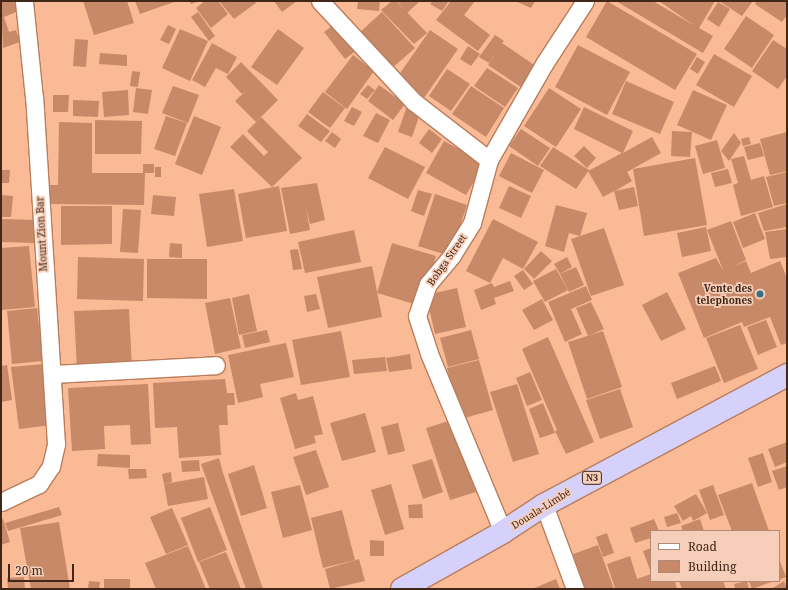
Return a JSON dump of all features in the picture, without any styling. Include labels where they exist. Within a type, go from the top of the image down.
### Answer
[{"type":"highway","name":"Douala-Limbé","points":[[402,589],[504,532],[544,505],[787,375]]},
{"type":"street","name":"Mount Zion Bar","points":[[1,502],[39,484],[51,466],[56,444],[34,98],[24,1]]},
{"type":"street","points":[[320,1],[414,102],[489,160]]},
{"type":"street","name":"Bobga Street","points":[[504,532],[429,353],[417,316],[428,284],[452,255],[472,223],[489,160],[544,64],[585,1]]},
{"type":"street","points":[[52,374],[216,365]]},
{"type":"street","points":[[544,505],[575,589]]},
{"type":"building","points":[[1,1],[18,1],[21,10],[4,17],[9,32],[16,30],[20,42],[3,48]]},
{"type":"building","points":[[83,1],[127,1],[134,23],[94,35]]},
{"type":"building","points":[[135,1],[177,1],[140,14]]},
{"type":"building","points":[[189,1],[199,1],[191,4]]},
{"type":"building","points":[[205,1],[218,1],[228,14],[211,28],[196,8]]},
{"type":"building","points":[[219,1],[254,1],[256,3],[234,19]]},
{"type":"building","points":[[274,1],[297,1],[282,12]]},
{"type":"building","points":[[358,1],[380,1],[379,11],[357,9]]},
{"type":"building","points":[[392,1],[396,1],[427,33],[414,44],[381,10]]},
{"type":"building","points":[[397,1],[420,1],[407,13]]},
{"type":"building","points":[[433,1],[449,1],[442,11],[430,4]]},
{"type":"building","points":[[451,1],[475,1],[464,15],[490,35],[478,51],[436,20]]},
{"type":"building","points":[[515,1],[535,1],[531,8]]},
{"type":"building","points":[[607,1],[697,54],[675,90],[586,37]]},
{"type":"building","points":[[616,1],[653,1],[695,26],[659,1],[715,1],[699,28],[713,36],[703,53]]},
{"type":"building","points":[[719,1],[753,1],[742,16]]},
{"type":"building","points":[[757,1],[787,1],[787,15],[782,22],[755,4]]},
{"type":"building","points":[[718,2],[730,9],[719,27],[707,19]]},
{"type":"building","points":[[198,12],[215,36],[209,41],[191,17]]},
{"type":"building","points":[[382,12],[415,48],[391,69],[358,34]]},
{"type":"building","points":[[746,16],[774,35],[752,68],[724,49]]},
{"type":"building","points":[[336,23],[357,50],[345,59],[324,32]]},
{"type":"building","points":[[168,25],[176,29],[169,44],[160,40]]},
{"type":"building","points":[[180,29],[208,41],[190,81],[162,68]]},
{"type":"building","points":[[278,29],[304,48],[277,85],[251,67]]},
{"type":"building","points":[[430,30],[458,49],[424,98],[396,79]]},
{"type":"building","points":[[495,35],[504,41],[502,43],[540,69],[525,90],[488,65],[500,47],[489,63],[479,57]]},
{"type":"building","points":[[75,39],[88,40],[86,67],[73,66]]},
{"type":"building","points":[[773,40],[787,49],[787,76],[778,89],[752,71]]},
{"type":"building","points":[[212,43],[237,57],[228,74],[216,68],[205,87],[192,80]]},
{"type":"building","points":[[578,45],[630,72],[607,115],[555,87]]},
{"type":"building","points":[[468,46],[480,54],[471,66],[460,59]]},
{"type":"building","points":[[100,53],[127,55],[127,66],[99,64]]},
{"type":"building","points":[[714,54],[752,76],[734,107],[696,85]]},
{"type":"building","points":[[353,55],[374,71],[347,109],[325,92]]},
{"type":"building","points":[[697,57],[705,62],[698,74],[690,69]]},
{"type":"building","points":[[241,62],[278,100],[256,122],[235,101],[247,90],[242,94],[226,77]]},
{"type":"building","points":[[487,68],[518,88],[505,107],[474,86]]},
{"type":"building","points":[[447,69],[470,84],[451,111],[429,96]]},
{"type":"building","points":[[132,71],[140,72],[138,87],[130,86]]},
{"type":"building","points":[[626,81],[674,102],[660,134],[612,114]]},
{"type":"building","points":[[368,85],[375,90],[367,99],[360,94]]},
{"type":"building","points":[[379,85],[405,104],[393,120],[368,101]]},
{"type":"building","points":[[173,86],[199,95],[188,123],[162,113]]},
{"type":"building","points":[[471,86],[504,108],[486,137],[452,114]]},
{"type":"building","points":[[136,88],[152,90],[148,114],[133,112]]},
{"type":"building","points":[[549,88],[581,109],[556,147],[524,126]]},
{"type":"building","points":[[128,90],[129,115],[104,117],[102,92]]},
{"type":"building","points":[[693,90],[727,105],[711,140],[677,125]]},
{"type":"building","points":[[323,92],[345,108],[330,128],[308,112]]},
{"type":"building","points":[[53,95],[69,95],[68,112],[53,112]]},
{"type":"building","points":[[73,100],[99,101],[98,117],[73,116]]},
{"type":"building","points":[[407,106],[421,111],[412,137],[398,132]]},
{"type":"building","points":[[352,107],[362,112],[354,126],[344,121]]},
{"type":"building","points":[[584,107],[633,131],[623,153],[652,137],[661,153],[627,172],[632,181],[615,191],[634,187],[638,206],[619,210],[614,191],[603,197],[588,171],[622,153],[574,129]]},
{"type":"building","points":[[376,113],[390,120],[378,143],[363,136]]},
{"type":"building","points":[[307,114],[330,131],[321,142],[298,126]]},
{"type":"building","points":[[166,116],[187,123],[175,156],[154,149]]},
{"type":"building","points":[[194,116],[221,127],[202,175],[175,164]]},
{"type":"building","points":[[261,117],[302,158],[272,187],[230,147],[243,134],[264,156],[268,152],[247,131]]},
{"type":"building","points":[[95,120],[142,121],[141,154],[95,154]]},
{"type":"building","points":[[59,122],[92,123],[92,173],[143,173],[143,164],[154,164],[154,173],[145,173],[144,205],[47,204],[47,185],[58,185]]},
{"type":"building","points":[[429,129],[442,139],[432,153],[419,143]]},
{"type":"building","points":[[521,129],[550,148],[538,166],[509,146]]},
{"type":"building","points":[[672,131],[692,132],[690,157],[671,156]]},
{"type":"building","points":[[332,132],[341,139],[335,148],[325,141]]},
{"type":"building","points":[[787,132],[787,171],[770,175],[760,139]]},
{"type":"building","points":[[734,133],[741,143],[729,161],[721,151]]},
{"type":"building","points":[[749,137],[751,144],[743,146],[741,139]]},
{"type":"building","points":[[717,140],[725,168],[703,174],[695,146]]},
{"type":"building","points":[[444,141],[485,163],[466,195],[426,173]]},
{"type":"building","points":[[760,143],[764,156],[748,160],[744,147]]},
{"type":"building","points":[[584,146],[596,158],[587,168],[574,156]]},
{"type":"building","points":[[385,147],[425,167],[408,199],[368,178]]},
{"type":"building","points":[[553,147],[589,170],[576,189],[540,166]]},
{"type":"building","points":[[511,153],[544,170],[532,193],[499,176]]},
{"type":"building","points":[[744,156],[751,180],[764,176],[773,207],[741,216],[733,185],[738,183],[731,159]]},
{"type":"building","points":[[695,158],[707,225],[644,236],[633,169]]},
{"type":"building","points":[[155,167],[161,167],[161,177],[155,177]]},
{"type":"building","points":[[728,169],[732,183],[715,187],[711,173]]},
{"type":"building","points":[[1,170],[10,170],[9,183],[1,183]]},
{"type":"building","points":[[787,172],[787,203],[774,206],[766,177]]},
{"type":"building","points":[[317,183],[325,220],[310,224],[306,208],[310,230],[290,234],[281,188]]},
{"type":"building","points":[[279,186],[287,231],[246,238],[238,194]]},
{"type":"building","points":[[509,186],[531,196],[521,218],[499,208]]},
{"type":"building","points":[[234,189],[243,241],[207,247],[199,194]]},
{"type":"building","points":[[418,190],[432,194],[424,216],[411,211]]},
{"type":"building","points":[[435,194],[467,205],[450,256],[418,246]]},
{"type":"building","points":[[1,195],[13,196],[11,217],[1,217]]},
{"type":"building","points":[[153,195],[176,197],[174,216],[151,214]]},
{"type":"building","points":[[787,204],[787,227],[764,231],[758,213]]},
{"type":"building","points":[[556,205],[587,213],[580,236],[569,233],[564,252],[545,246]]},
{"type":"building","points":[[61,206],[112,206],[112,244],[61,245]]},
{"type":"building","points":[[123,209],[141,210],[138,253],[120,252]]},
{"type":"building","points":[[755,213],[765,239],[743,248],[733,222]]},
{"type":"building","points":[[1,219],[35,220],[34,243],[1,242]]},
{"type":"building","points":[[493,219],[538,242],[523,269],[503,258],[490,283],[466,271]]},
{"type":"building","points":[[731,221],[746,260],[732,267],[746,261],[751,273],[780,261],[787,278],[787,343],[781,345],[770,317],[744,327],[742,322],[704,338],[678,273],[716,258],[723,270],[707,230]]},
{"type":"building","points":[[706,227],[711,251],[682,257],[677,233]]},
{"type":"building","points":[[604,228],[624,285],[591,296],[571,239]]},
{"type":"building","points":[[787,229],[787,257],[770,259],[765,232]]},
{"type":"building","points":[[354,230],[361,262],[305,273],[298,242]]},
{"type":"building","points":[[170,243],[182,244],[182,258],[169,257]]},
{"type":"building","points":[[392,243],[436,256],[421,306],[377,293]]},
{"type":"building","points":[[29,246],[35,307],[2,310],[1,248]]},
{"type":"building","points":[[298,249],[302,269],[293,270],[290,250]]},
{"type":"building","points":[[541,251],[552,261],[534,279],[524,269]]},
{"type":"building","points":[[78,257],[144,259],[143,301],[77,299]]},
{"type":"building","points":[[567,257],[572,267],[560,274],[554,264]]},
{"type":"building","points":[[147,259],[207,259],[207,299],[147,298]]},
{"type":"building","points":[[372,266],[382,317],[328,328],[317,277]]},
{"type":"building","points":[[576,267],[584,285],[569,292],[560,274]]},
{"type":"building","points":[[556,269],[568,290],[545,302],[533,281]]},
{"type":"building","points":[[523,270],[533,284],[524,290],[514,276]]},
{"type":"building","points":[[510,281],[514,291],[494,298],[496,304],[481,310],[474,290],[492,283],[494,287]]},
{"type":"building","points":[[586,286],[592,300],[571,309],[582,334],[565,342],[548,302]]},
{"type":"building","points":[[457,288],[466,327],[435,334],[426,295]]},
{"type":"building","points":[[667,292],[686,329],[661,341],[642,305]]},
{"type":"building","points":[[249,294],[257,331],[239,335],[232,298]]},
{"type":"building","points":[[316,294],[320,309],[307,312],[304,296]]},
{"type":"building","points":[[230,298],[241,348],[215,354],[205,303]]},
{"type":"building","points":[[542,299],[553,320],[534,330],[522,310]]},
{"type":"building","points":[[591,302],[604,329],[588,336],[576,308]]},
{"type":"building","points":[[37,308],[43,361],[12,364],[7,311]]},
{"type":"building","points":[[129,309],[132,368],[77,370],[74,311]]},
{"type":"building","points":[[766,320],[777,347],[758,355],[747,327]]},
{"type":"building","points":[[740,325],[758,369],[724,383],[706,338]]},
{"type":"building","points":[[267,330],[270,342],[245,348],[242,335]]},
{"type":"building","points":[[471,330],[479,359],[448,367],[440,338]]},
{"type":"building","points":[[341,331],[350,377],[301,385],[292,340]]},
{"type":"building","points":[[603,331],[622,387],[587,399],[568,342]]},
{"type":"building","points":[[548,337],[594,442],[566,454],[555,431],[578,421],[557,430],[522,349]]},
{"type":"building","points":[[286,343],[294,377],[260,384],[263,397],[238,403],[228,355]]},
{"type":"building","points":[[410,354],[412,369],[389,372],[386,358]]},
{"type":"building","points":[[385,357],[387,371],[354,374],[352,360]]},
{"type":"building","points":[[479,360],[493,410],[461,419],[447,368]]},
{"type":"building","points":[[44,364],[52,425],[19,429],[11,367]]},
{"type":"building","points":[[7,365],[12,400],[1,402],[1,366]]},
{"type":"building","points":[[715,366],[721,381],[677,399],[671,383]]},
{"type":"building","points":[[530,372],[542,400],[527,406],[516,378]]},
{"type":"building","points":[[225,379],[227,393],[234,393],[235,405],[227,405],[228,425],[219,425],[221,455],[179,458],[177,427],[155,428],[153,383]]},
{"type":"building","points":[[148,384],[151,444],[131,445],[130,425],[104,426],[105,449],[72,451],[68,388]]},
{"type":"building","points":[[517,384],[539,454],[513,462],[490,392]]},
{"type":"building","points":[[620,389],[633,427],[600,439],[586,400]]},
{"type":"building","points":[[296,393],[298,400],[313,396],[323,434],[314,436],[316,443],[295,449],[280,398]]},
{"type":"building","points":[[543,403],[555,433],[540,438],[529,409]]},
{"type":"building","points":[[365,413],[376,452],[342,461],[330,423]]},
{"type":"building","points":[[452,420],[476,492],[450,500],[426,428]]},
{"type":"building","points":[[398,423],[405,451],[388,455],[381,427]]},
{"type":"building","points":[[787,442],[787,462],[775,467],[768,449]]},
{"type":"building","points":[[316,450],[329,487],[306,495],[293,457]]},
{"type":"building","points":[[763,453],[772,482],[758,487],[748,458]]},
{"type":"building","points":[[98,454],[130,455],[130,468],[97,466]]},
{"type":"building","points":[[219,458],[263,589],[246,589],[201,464]]},
{"type":"building","points":[[432,459],[443,492],[423,499],[412,465]]},
{"type":"building","points":[[199,460],[200,471],[182,472],[181,461]]},
{"type":"building","points":[[254,465],[267,508],[241,516],[228,474]]},
{"type":"building","points":[[787,466],[787,487],[779,490],[772,471]]},
{"type":"building","points":[[128,469],[146,469],[147,478],[129,479]]},
{"type":"building","points":[[171,472],[172,482],[164,484],[162,474]]},
{"type":"building","points":[[204,477],[208,499],[168,506],[164,484]]},
{"type":"building","points":[[752,483],[769,530],[732,530],[718,495]]},
{"type":"building","points":[[391,484],[404,529],[385,535],[371,490]]},
{"type":"building","points":[[300,485],[312,530],[283,538],[271,492]]},
{"type":"building","points":[[713,485],[724,515],[710,520],[699,490]]},
{"type":"building","points":[[696,494],[707,513],[693,521],[691,516],[683,521],[674,506]]},
{"type":"building","points":[[422,504],[423,518],[409,518],[408,505]]},
{"type":"building","points":[[59,507],[62,515],[8,531],[5,523]]},
{"type":"building","points":[[210,507],[227,550],[198,562],[181,518]]},
{"type":"building","points":[[172,508],[188,545],[166,554],[150,517]]},
{"type":"building","points":[[342,510],[355,560],[323,568],[311,518]]},
{"type":"building","points":[[677,513],[681,523],[667,527],[664,517]]},
{"type":"building","points":[[3,519],[10,542],[1,545],[1,520]]},
{"type":"building","points":[[654,519],[659,530],[650,530],[650,538],[635,543],[630,528]]},
{"type":"building","points":[[700,519],[704,530],[683,530],[681,526]]},
{"type":"building","points":[[59,522],[70,589],[31,589],[20,528]]},
{"type":"building","points":[[607,533],[614,553],[603,557],[596,537]]},
{"type":"building","points":[[370,540],[384,541],[384,556],[370,556]]},
{"type":"building","points":[[598,545],[614,589],[585,589],[573,554]]},
{"type":"building","points":[[188,546],[206,589],[156,589],[145,563]]},
{"type":"building","points":[[650,548],[650,570],[643,551]]},
{"type":"building","points":[[226,552],[241,589],[210,589],[199,562]]},
{"type":"building","points":[[630,556],[637,579],[650,574],[650,582],[675,582],[677,589],[615,588],[607,564]]},
{"type":"building","points":[[359,559],[365,581],[330,589],[325,569]]},
{"type":"building","points":[[780,562],[786,577],[780,580]]},
{"type":"building","points":[[24,577],[25,589],[8,589],[7,578]]},
{"type":"building","points":[[104,579],[130,579],[130,589],[104,589]]},
{"type":"building","points":[[556,579],[560,589],[532,589]]},
{"type":"building","points":[[89,581],[100,582],[99,589],[88,589]]},
{"type":"building","points":[[784,581],[787,589],[771,589]]},
{"type":"building","points":[[679,582],[723,582],[726,589],[682,589]]},
{"type":"building","points":[[747,582],[749,589],[735,589],[734,584]]},
{"type":"building","points":[[749,582],[771,582],[752,589]]},
{"type":"place","name":"Vente des telephones","points":[[760,294]]}]
